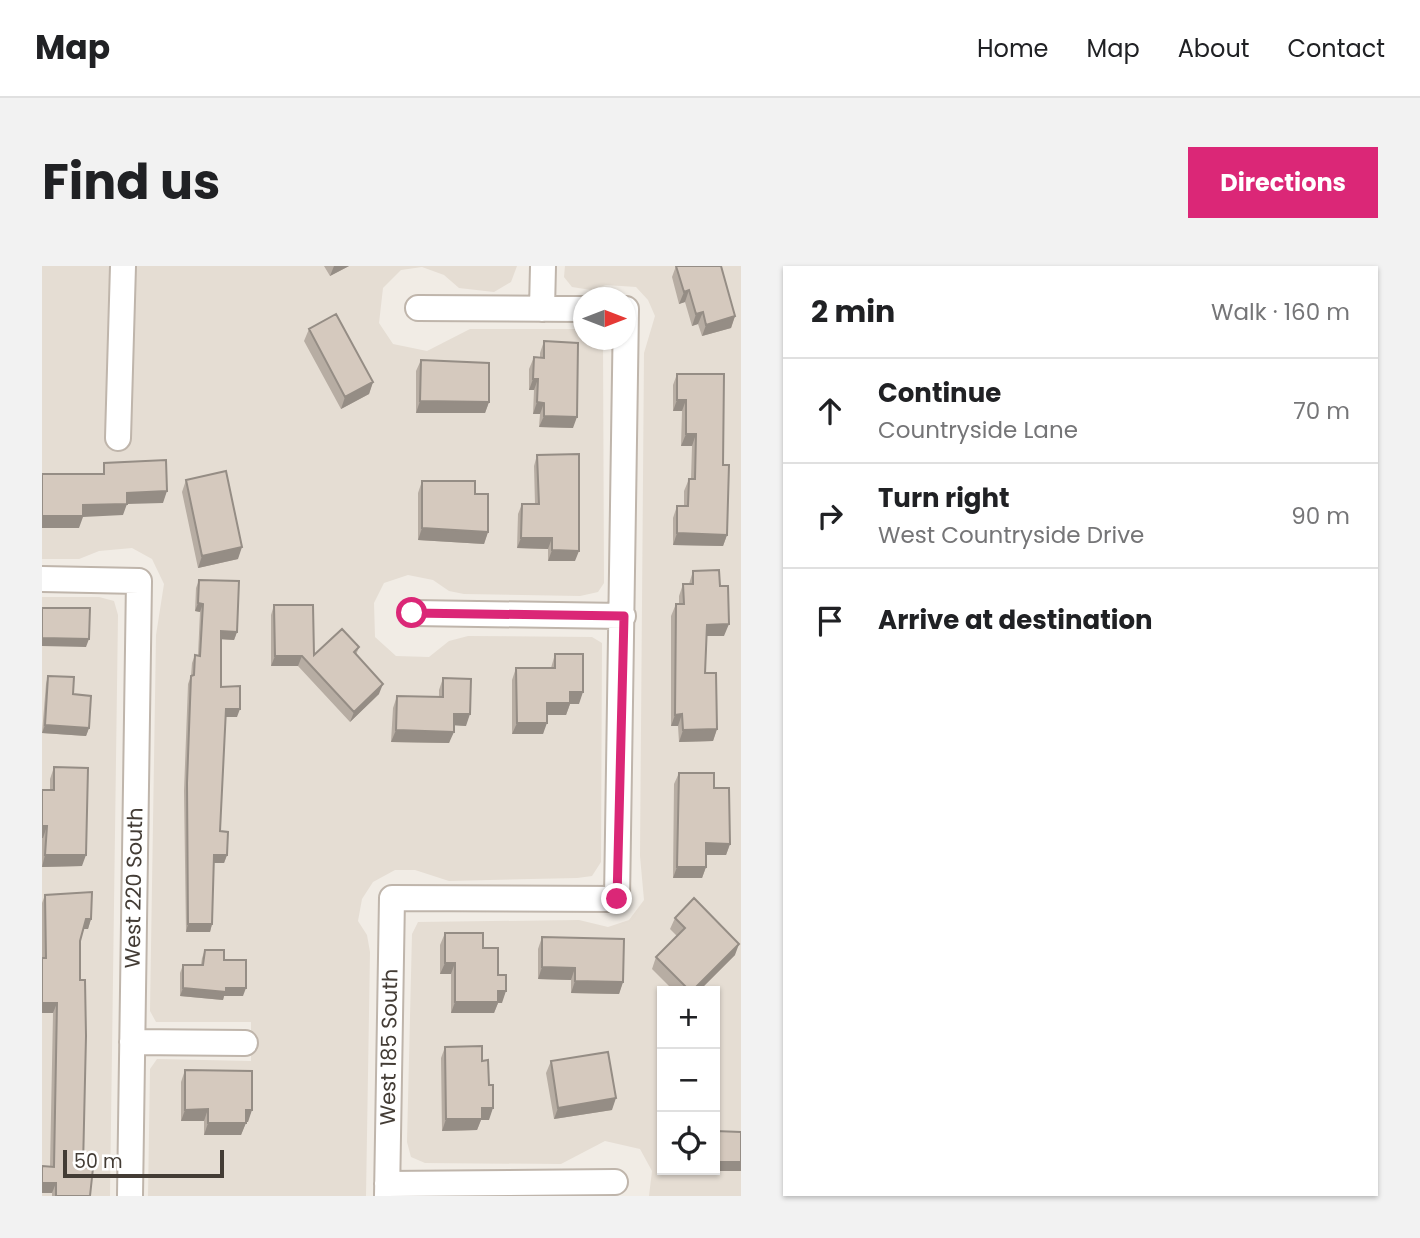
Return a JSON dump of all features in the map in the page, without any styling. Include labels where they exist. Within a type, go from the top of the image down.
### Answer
[{"type":"street","points":[[118,438],[123,266]]},
{"type":"street","points":[[542,309],[543,266]]},
{"type":"street","points":[[418,308],[573,309]]},
{"type":"street","points":[[412,613],[624,616],[626,350]]},
{"type":"street","name":"West 220 South","points":[[42,579],[139,581],[130,1196]]},
{"type":"street","name":"West 185 South","points":[[387,1190],[392,898],[617,899],[624,616]]},
{"type":"street","points":[[132,1042],[245,1043]]},
{"type":"street","points":[[387,1190],[615,1182]]},
{"type":"shaded area","points":[[42,266],[517,266],[511,282],[494,292],[459,288],[444,275],[422,267],[401,270],[383,288],[379,323],[393,344],[427,351],[470,329],[573,329],[573,350],[603,350],[604,583],[598,592],[580,596],[464,594],[449,591],[433,580],[408,575],[384,583],[374,603],[375,637],[396,656],[429,657],[449,641],[468,636],[592,637],[602,643],[601,862],[592,876],[577,878],[449,881],[415,870],[395,870],[373,882],[362,899],[358,921],[367,935],[370,952],[366,1196],[148,1196],[150,1069],[157,1059],[251,1061],[251,1022],[156,1022],[150,1011],[156,635],[164,584],[152,559],[132,548],[99,551],[79,559],[42,559]]},
{"type":"shaded area","points":[[565,266],[741,266],[741,1196],[649,1196],[652,1171],[640,1149],[605,1141],[561,1164],[425,1163],[411,1157],[407,1142],[412,934],[418,922],[579,920],[608,927],[629,920],[644,900],[640,856],[644,353],[655,316],[648,300],[636,287],[572,287],[564,277]]},
{"type":"shaded area","points":[[42,597],[99,597],[114,601],[118,615],[110,1196],[42,1196]]},
{"type":"building","points":[[676,266],[721,266],[735,316],[706,325],[703,312],[696,314],[689,290],[684,292]]},
{"type":"building","points":[[336,314],[373,382],[345,397],[309,329]]},
{"type":"building","points":[[544,341],[573,343],[573,350],[578,350],[577,417],[544,416],[544,403],[537,402],[538,379],[533,379],[534,357],[544,358]]},
{"type":"building","points":[[421,360],[489,363],[489,402],[420,401]]},
{"type":"building","points":[[677,374],[724,374],[723,465],[729,465],[727,535],[677,533],[677,506],[688,506],[689,479],[695,479],[696,434],[686,434],[686,400],[677,400]]},
{"type":"building","points":[[579,454],[579,551],[552,550],[552,538],[521,538],[522,504],[539,504],[537,455]]},
{"type":"building","points":[[166,460],[167,491],[127,493],[127,504],[83,505],[83,516],[42,516],[42,474],[104,474],[104,463]]},
{"type":"building","points":[[226,471],[242,547],[202,556],[186,480]]},
{"type":"building","points":[[422,481],[475,481],[475,494],[488,494],[488,532],[422,528]]},
{"type":"building","points":[[719,570],[720,586],[728,586],[729,624],[707,625],[705,673],[716,673],[717,729],[683,730],[682,714],[675,715],[676,604],[684,604],[683,584],[693,584],[693,571]]},
{"type":"building","points":[[199,580],[239,581],[237,632],[221,631],[221,687],[240,686],[240,709],[226,709],[220,831],[228,832],[227,855],[214,855],[212,924],[188,924],[187,783],[191,676],[194,675],[195,655],[200,656],[203,604],[198,603]]},
{"type":"building","points":[[274,605],[313,605],[314,655],[342,629],[359,647],[354,652],[383,684],[354,712],[302,656],[275,656]]},
{"type":"building","points":[[42,608],[90,608],[89,639],[42,638]]},
{"type":"building","points":[[555,654],[583,654],[583,692],[570,692],[570,703],[547,703],[547,723],[517,723],[516,668],[555,668]]},
{"type":"building","points":[[48,676],[74,677],[73,694],[91,696],[89,728],[45,725]]},
{"type":"building","points":[[443,678],[471,679],[470,714],[454,714],[454,732],[396,730],[397,696],[443,697]]},
{"type":"building","points":[[54,767],[88,768],[86,855],[45,855],[47,826],[42,826],[42,790],[54,790]]},
{"type":"building","points":[[679,773],[714,773],[714,788],[729,788],[730,844],[706,843],[706,867],[677,867]]},
{"type":"building","points":[[92,892],[91,919],[86,919],[80,941],[80,980],[85,980],[86,1036],[83,1167],[93,1168],[90,1196],[56,1196],[56,1183],[42,1183],[42,1166],[54,1167],[57,1003],[42,1003],[42,958],[46,958],[45,895]]},
{"type":"building","points":[[694,898],[739,944],[697,986],[685,986],[656,957],[685,928],[675,918]]},
{"type":"building","points":[[445,933],[483,933],[483,948],[498,948],[498,975],[506,975],[506,991],[498,991],[498,1002],[455,1002],[455,963],[445,963]]},
{"type":"building","points":[[542,937],[624,939],[623,982],[575,981],[575,968],[542,967]]},
{"type":"building","points":[[205,950],[224,950],[224,960],[246,960],[246,988],[226,988],[226,992],[183,988],[183,965],[203,965]]},
{"type":"building","points":[[482,1046],[482,1061],[488,1060],[489,1085],[493,1085],[493,1108],[482,1108],[482,1119],[446,1119],[445,1047]]},
{"type":"building","points":[[608,1052],[616,1098],[558,1108],[551,1061]]},
{"type":"building","points":[[185,1070],[252,1071],[252,1110],[246,1110],[246,1123],[208,1123],[208,1109],[185,1110]]},
{"type":"building","points":[[720,1131],[741,1132],[741,1162],[720,1162]]},
{"type":"route","points":[[412,613],[624,616],[617,899]]}]
